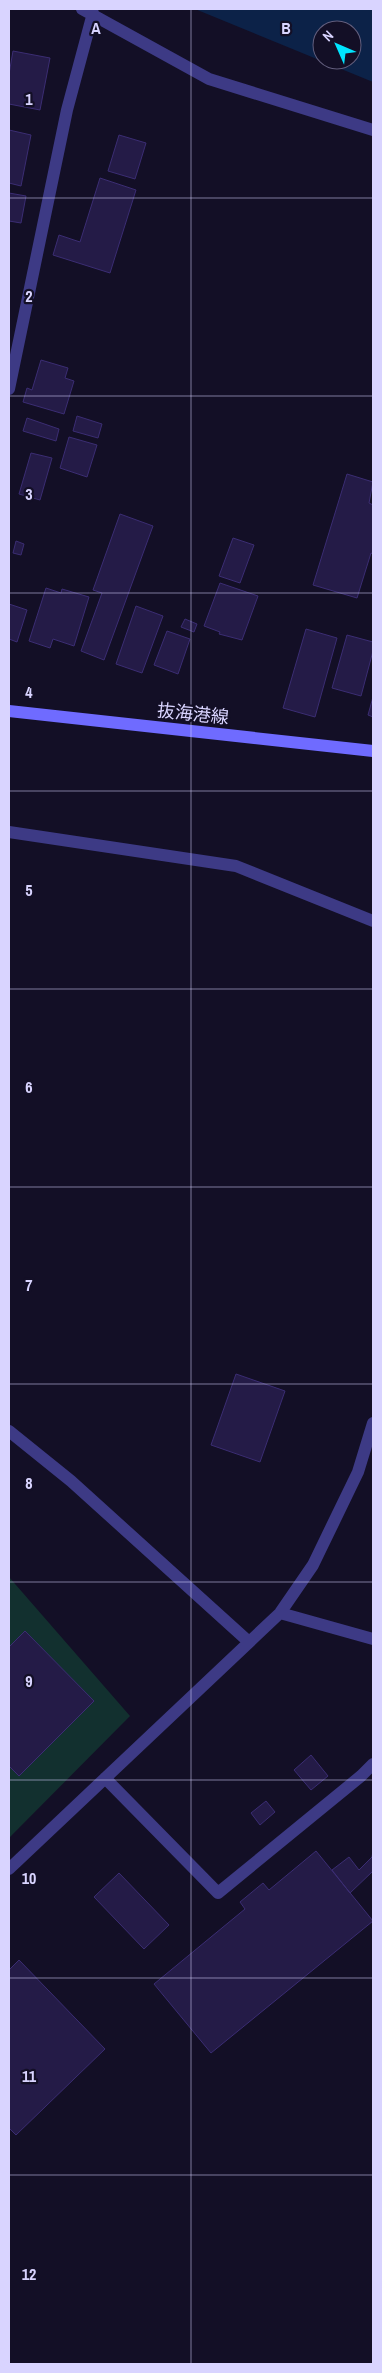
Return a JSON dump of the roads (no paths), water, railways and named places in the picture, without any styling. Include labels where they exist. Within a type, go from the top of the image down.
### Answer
[{"type":"main road","name":"抜海港線","points":[[9,711],[373,751]]},
{"type":"street","points":[[9,389],[87,11],[209,79],[373,130]]},
{"type":"street","points":[[9,832],[236,866],[373,921]]},
{"type":"street","points":[[9,1869],[280,1613],[317,1556],[358,1472],[373,1423]]},
{"type":"street","points":[[9,1431],[72,1481],[249,1642]]},
{"type":"street","points":[[280,1613],[373,1639]]},
{"type":"street","points":[[105,1778],[218,1893],[361,1776],[373,1764]]},
{"type":"water","points":[[195,9],[373,9],[373,82],[344,70],[362,70],[362,20],[312,20],[312,57]]}]
